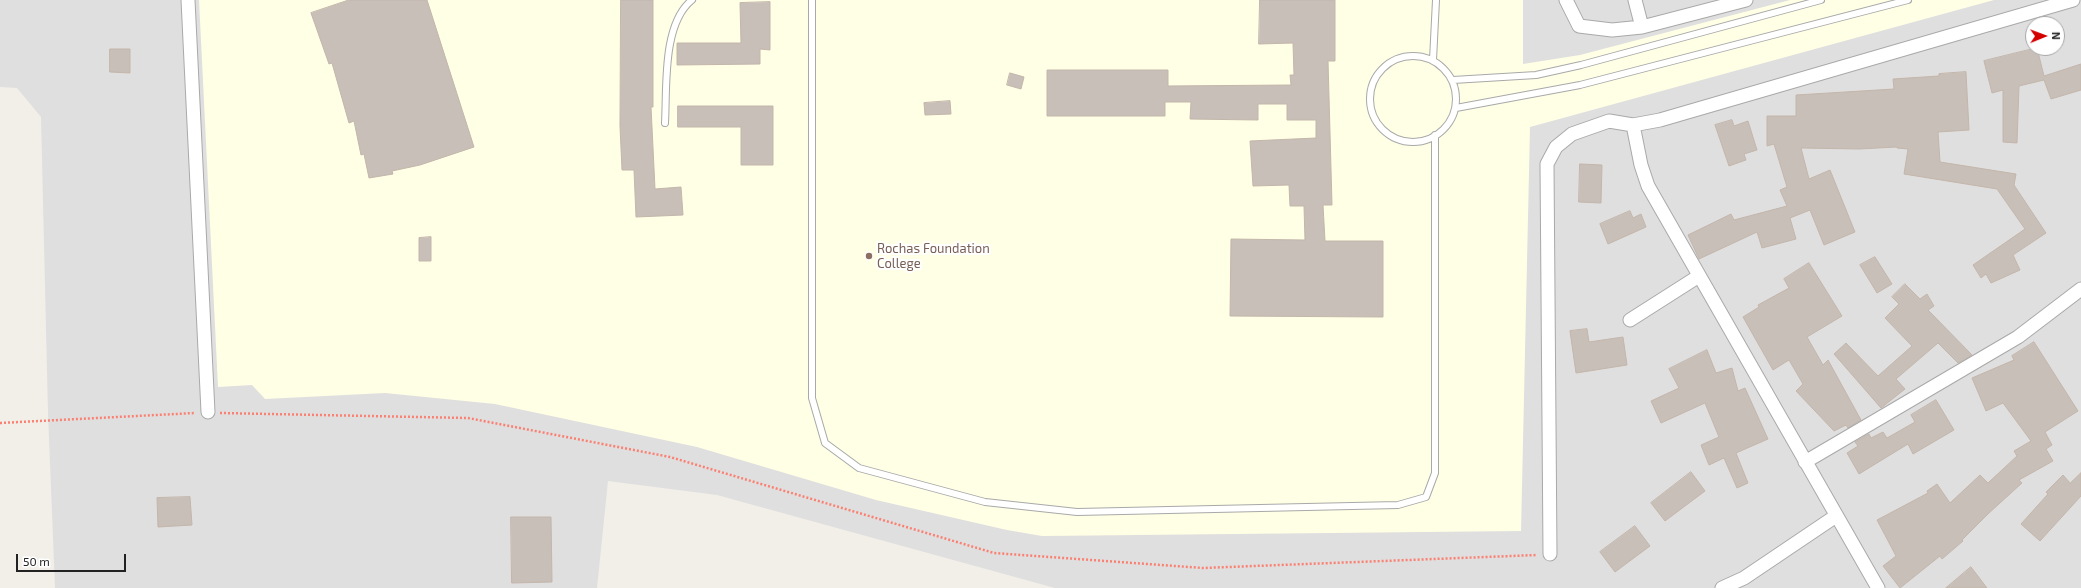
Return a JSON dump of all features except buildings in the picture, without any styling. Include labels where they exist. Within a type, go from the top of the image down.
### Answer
[{"type":"street","points":[[188,0],[208,412]]},
{"type":"street","points":[[1566,0],[1579,26],[1612,30],[1642,27],[1746,0]]},
{"type":"street","points":[[1635,0],[1642,27]]},
{"type":"street","points":[[1550,554],[1547,164],[1556,147],[1572,134],[1608,121],[1633,125],[1660,120],[2073,0]]},
{"type":"street","points":[[1633,125],[1640,160],[1648,186],[1878,588]]},
{"type":"street","points":[[1630,320],[1699,276]]},
{"type":"street","points":[[1805,462],[2018,336],[2081,289]]},
{"type":"street","points":[[1722,588],[1744,578],[1836,516]]},
{"type":"lane","points":[[665,123],[668,50],[673,32],[687,4],[692,0]]},
{"type":"lane","points":[[812,0],[812,398],[825,443],[859,468],[984,502],[1078,512],[1398,505],[1426,496],[1435,473],[1436,135]]},
{"type":"lane","points":[[1433,60],[1436,0]]},
{"type":"lane","points":[[1453,80],[1536,75],[1581,65],[1821,0]]},
{"type":"lane","points":[[1456,108],[1580,85],[1908,0]]},
{"type":"lane","points":[[1420,55],[1433,60],[1445,68],[1453,80],[1456,94],[1456,108],[1451,121],[1442,132],[1430,139],[1416,142],[1402,141],[1389,135],[1379,125],[1372,112],[1370,97],[1373,83],[1380,70],[1391,61],[1405,56],[1420,55]]},
{"type":"path","points":[[0,423],[208,412],[468,418],[670,457],[994,553],[1203,568],[1550,554]]},
{"type":"shaded area","points":[[0,0],[2081,0],[2081,588],[1055,588],[717,495],[608,481],[597,588],[55,588],[48,413],[41,117],[17,88],[0,87]]},
{"type":"shaded area","name":"Rochas Foundation College","points":[[199,0],[1523,0],[1523,64],[1580,55],[1790,0],[1994,0],[1530,127],[1521,531],[1042,536],[1007,530],[876,500],[697,447],[495,404],[385,393],[265,399],[252,385],[218,387]]},
{"type":"place","name":"Rochas Foundation College","points":[[869,256]]}]
